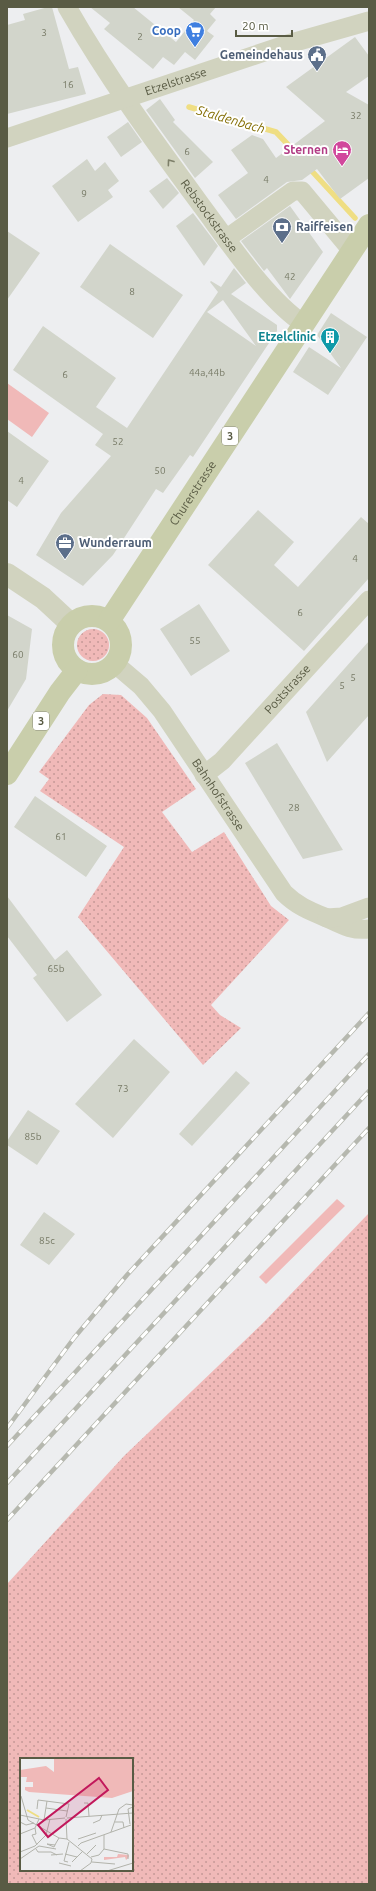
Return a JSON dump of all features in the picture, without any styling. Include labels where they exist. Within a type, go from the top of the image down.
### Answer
[{"type":"main road","name":"Churerstrasse","points":[[109,621],[369,225]]},
{"type":"main road","points":[[90,615],[100,616],[109,621],[116,628],[121,638],[120,654],[114,664],[100,673],[88,674],[77,670],[67,661],[63,649],[64,635],[71,624],[80,618],[90,615]]},
{"type":"main road","name":"3","points":[[7,774],[60,692],[77,670]]},
{"type":"street","name":"Rebstockstrasse","points":[[67,7],[89,46],[124,99],[226,239],[289,315],[304,324]]},
{"type":"street","name":"Etzelstrasse","points":[[7,138],[288,44],[369,21]]},
{"type":"street","points":[[226,239],[293,191],[302,191],[352,251]]},
{"type":"street","points":[[7,574],[43,598],[71,624]]},
{"type":"street","name":"Poststrasse","points":[[204,775],[222,761],[369,600]]},
{"type":"street","name":"Bahnhofstrasse","points":[[114,664],[141,686],[151,697],[284,893],[299,906],[351,929],[369,929]]},
{"type":"street","points":[[327,918],[342,917],[369,907]]},
{"type":"shaded area","points":[[7,383],[49,413],[32,437],[7,419]]},
{"type":"shaded area","points":[[90,629],[96,629],[105,633],[109,645],[105,657],[96,661],[90,661],[81,657],[77,648],[77,642],[81,633]]},
{"type":"shaded area","points":[[103,694],[121,695],[147,718],[196,789],[162,812],[192,852],[224,832],[271,906],[289,920],[211,1005],[220,1015],[241,1028],[203,1065],[78,917],[124,847],[40,791],[49,779],[39,772],[89,705]]},
{"type":"shaded area","points":[[337,1199],[345,1206],[266,1284],[259,1277]]},
{"type":"shaded area","points":[[369,1213],[369,1884],[7,1884],[7,1584],[124,1456],[263,1323]]},
{"type":"building","points":[[52,7],[69,69],[78,67],[86,94],[7,114],[7,25],[25,20],[23,14]]},
{"type":"building","points":[[90,7],[133,7],[176,42],[194,20],[178,7],[216,7],[210,14],[216,20],[207,31],[214,36],[195,60],[185,52],[174,65],[163,57],[153,69],[104,29],[110,23]]},
{"type":"building","points":[[355,37],[369,56],[369,76],[346,92],[369,105],[369,178],[340,199],[317,169],[302,180],[287,182],[236,219],[218,195],[248,173],[231,150],[252,135],[263,139],[276,158],[325,121],[286,87]]},
{"type":"building","points":[[160,99],[175,120],[173,122],[213,162],[195,178],[146,110]]},
{"type":"building","points":[[128,122],[142,142],[121,157],[107,137]]},
{"type":"building","points":[[87,159],[95,171],[105,162],[119,181],[108,190],[113,197],[78,222],[52,186]]},
{"type":"building","points":[[167,178],[179,193],[163,209],[149,191]]},
{"type":"building","points":[[290,206],[323,252],[290,299],[267,268],[264,271],[241,241]]},
{"type":"building","points":[[193,213],[218,246],[204,266],[176,226]]},
{"type":"building","points":[[7,231],[40,253],[7,300]]},
{"type":"building","points":[[110,244],[183,295],[153,338],[80,287]]},
{"type":"building","points":[[234,268],[246,283],[231,294],[277,325],[277,331],[193,457],[190,455],[163,493],[156,489],[113,555],[83,586],[36,555],[61,513],[111,456],[95,445],[103,434],[13,370],[43,326],[116,378],[96,407],[127,428],[218,292],[210,282],[211,281],[221,287]],"holes":[[[223,300],[256,346],[207,312]]]},
{"type":"building","name":"Etzelclinic","points":[[331,313],[367,337],[328,395],[293,372],[309,347],[341,368],[317,335]]},
{"type":"building","points":[[7,431],[49,461],[17,507],[7,500]]},
{"type":"building","points":[[258,510],[294,542],[274,565],[298,587],[361,517],[369,524],[369,578],[304,651],[208,565]]},
{"type":"building","points":[[199,604],[230,651],[191,676],[160,629]]},
{"type":"building","points":[[7,615],[32,629],[26,679],[7,711]]},
{"type":"building","points":[[369,641],[369,715],[327,762],[306,712]]},
{"type":"building","points":[[277,743],[343,850],[303,859],[245,763]]},
{"type":"building","points":[[35,796],[107,846],[86,877],[14,827]]},
{"type":"building","points":[[7,896],[55,960],[67,950],[102,995],[67,1022],[33,978],[37,975],[7,936]]},
{"type":"building","points":[[134,1039],[170,1072],[113,1138],[75,1104]]},
{"type":"building","points":[[236,1071],[250,1083],[192,1146],[179,1134]]},
{"type":"building","points":[[28,1110],[60,1131],[37,1165],[7,1145],[7,1141]]},
{"type":"building","points":[[44,1212],[75,1234],[49,1265],[20,1245]]},
{"type":"waterway","name":"Staldenbach","points":[[189,107],[276,132],[295,152]]},
{"type":"waterway","name":"Staldenbach","points":[[309,168],[355,218]]},
{"type":"railway","points":[[7,1428],[74,1338],[127,1275],[369,1013]]},
{"type":"railway","points":[[7,1446],[369,1054]]},
{"type":"railway","points":[[7,1483],[369,1091]]},
{"type":"railway","points":[[7,1520],[369,1128]]},
{"type":"place","name":"Coop","points":[[195,48]]},
{"type":"place","name":"Gemeindehaus","points":[[317,72]]},
{"type":"place","name":"Sternen","points":[[342,167]]},
{"type":"place","name":"Raiffeisen","points":[[282,244]]},
{"type":"place","name":"Etzelclinic","points":[[330,354]]},
{"type":"place","name":"Wunderraum","points":[[65,560]]}]
